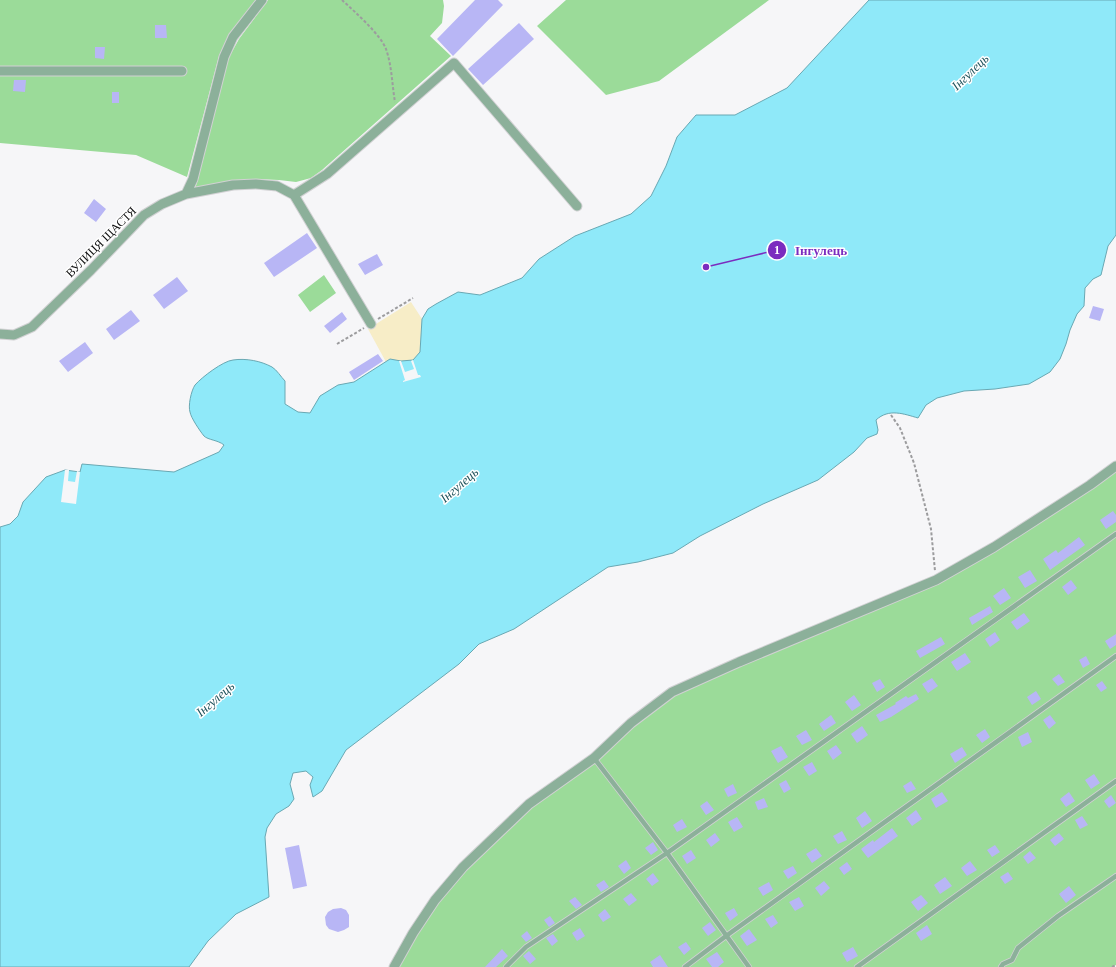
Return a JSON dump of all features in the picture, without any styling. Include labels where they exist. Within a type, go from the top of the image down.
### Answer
[{"type":"street","points":[[186,194],[193,179],[224,57],[233,37],[262,0]]},
{"type":"street","points":[[371,324],[294,195],[327,174],[454,63],[578,206]]},
{"type":"street","points":[[0,71],[182,71]]},
{"type":"street","name":"ВУЛИЦЯ ЩАСТЯ","points":[[0,334],[14,335],[32,327],[91,270],[144,215],[162,204],[186,194],[233,185],[256,184],[277,186],[294,195]]},
{"type":"street","points":[[394,967],[434,900],[464,867],[529,804],[594,758],[631,723],[672,692],[739,662],[936,580],[994,547],[1090,485],[1116,466]]},
{"type":"lane","points":[[506,967],[526,947],[667,853],[1116,534]]},
{"type":"lane","points":[[685,967],[1116,656]]},
{"type":"lane","points":[[594,758],[667,853],[749,967]]},
{"type":"lane","points":[[857,967],[1116,781]]},
{"type":"lane","points":[[1001,967],[1003,964],[1012,960],[1018,948],[1058,916],[1116,876]]},
{"type":"path","points":[[342,0],[378,36],[386,48],[396,113]]},
{"type":"path","points":[[891,416],[900,428],[914,463],[931,529],[936,580]]},
{"type":"path","points":[[1112,967],[1116,964]]},
{"type":"green space","points":[[0,0],[256,0],[229,35],[219,56],[187,177],[136,155],[0,143]]},
{"type":"green space","points":[[268,0],[443,0],[444,6],[442,23],[430,36],[451,56],[311,178],[296,182],[256,179],[232,181],[195,189],[228,59],[239,39]]},
{"type":"green space","points":[[566,0],[769,0],[659,81],[606,95],[537,26]]},
{"type":"green space","points":[[324,275],[336,293],[310,312],[298,295]]},
{"type":"green space","points":[[1116,466],[1116,965],[1112,967],[394,967],[435,900],[529,804],[672,692],[936,580]]},
{"type":"sand","points":[[411,302],[422,319],[420,352],[411,361],[390,359],[386,362],[368,329]]},
{"type":"water","points":[[869,0],[1116,0],[1116,235],[1108,246],[1101,275],[1093,279],[1085,288],[1084,306],[1077,314],[1060,359],[1050,372],[1029,384],[995,389],[964,391],[937,398],[926,405],[918,418],[897,413],[881,416],[876,420],[878,430],[877,434],[867,438],[854,452],[818,480],[763,504],[700,536],[673,553],[638,562],[608,567],[514,629],[479,644],[459,664],[346,750],[322,791],[313,797],[310,785],[313,777],[306,771],[293,773],[290,784],[294,799],[289,806],[276,814],[267,828],[265,837],[269,897],[236,914],[208,941],[189,967],[0,967],[0,527],[10,524],[18,516],[23,502],[46,477],[65,470],[80,472],[82,464],[174,472],[219,452],[224,445],[204,436],[189,409],[192,391],[195,385],[202,378],[224,363],[238,359],[258,362],[272,367],[285,381],[285,404],[298,412],[310,413],[320,396],[338,385],[354,382],[390,359],[401,361],[413,360],[420,352],[422,319],[428,309],[458,292],[480,295],[522,278],[539,259],[575,236],[631,214],[651,196],[666,166],[677,137],[696,115],[735,115],[787,88]]},
{"type":"pier","points":[[413,360],[418,375],[421,377],[403,382],[405,380],[399,361],[401,361],[405,372],[414,369],[411,361]]},
{"type":"pier","points":[[65,470],[69,470],[68,481],[75,482],[77,471],[80,472],[76,504],[61,502]]},
{"type":"building","points":[[475,0],[498,0],[503,5],[453,56],[437,39]]},
{"type":"building","points":[[519,23],[534,39],[483,85],[468,69]]},
{"type":"building","points":[[155,25],[166,25],[167,38],[155,38]]},
{"type":"building","points":[[95,47],[105,47],[104,59],[95,58]]},
{"type":"building","points":[[14,80],[26,80],[25,92],[13,91]]},
{"type":"building","points":[[112,92],[119,92],[119,103],[112,103]]},
{"type":"building","points":[[94,199],[106,209],[96,222],[84,213]]},
{"type":"building","points":[[307,233],[317,248],[274,277],[264,263]]},
{"type":"building","points":[[377,254],[383,265],[365,275],[358,264]]},
{"type":"building","points":[[177,277],[188,291],[164,309],[153,295]]},
{"type":"building","points":[[1093,306],[1104,309],[1100,321],[1089,318]]},
{"type":"building","points":[[131,310],[140,321],[114,340],[106,329]]},
{"type":"building","points":[[342,312],[347,319],[330,333],[324,326]]},
{"type":"building","points":[[85,342],[93,353],[68,372],[59,361]]},
{"type":"building","points":[[378,354],[383,361],[354,380],[349,372]]},
{"type":"building","points":[[1113,511],[1116,515],[1116,522],[1106,529],[1100,520]]},
{"type":"building","points":[[1079,537],[1085,545],[1050,570],[1043,559],[1056,550],[1058,553]]},
{"type":"building","points":[[1030,570],[1037,581],[1025,588],[1018,577]]},
{"type":"building","points":[[1071,580],[1077,588],[1068,595],[1062,587]]},
{"type":"building","points":[[1004,588],[1011,598],[1000,605],[993,596]]},
{"type":"building","points":[[990,606],[993,612],[972,625],[969,618]]},
{"type":"building","points":[[1024,613],[1030,621],[1017,630],[1011,622]]},
{"type":"building","points":[[995,632],[1000,640],[990,647],[985,639]]},
{"type":"building","points":[[1116,634],[1116,645],[1110,649],[1105,641]]},
{"type":"building","points":[[941,637],[945,644],[920,658],[916,651]]},
{"type":"building","points":[[965,653],[971,662],[957,671],[951,662]]},
{"type":"building","points":[[1086,656],[1090,664],[1083,668],[1079,660]]},
{"type":"building","points":[[1059,674],[1065,682],[1058,686],[1052,679]]},
{"type":"building","points":[[932,678],[938,686],[928,693],[922,684]]},
{"type":"building","points":[[880,679],[885,687],[877,692],[872,683]]},
{"type":"building","points":[[1102,681],[1107,688],[1101,692],[1096,685]]},
{"type":"building","points":[[1036,691],[1041,699],[1032,705],[1027,697]]},
{"type":"building","points":[[916,694],[919,699],[891,717],[880,722],[876,715],[896,704],[895,703],[906,696],[908,698]]},
{"type":"building","points":[[854,695],[861,705],[852,711],[845,702]]},
{"type":"building","points":[[831,715],[836,723],[824,731],[819,724]]},
{"type":"building","points":[[1050,715],[1056,723],[1049,729],[1043,720]]},
{"type":"building","points":[[862,726],[868,735],[857,743],[851,734]]},
{"type":"building","points":[[985,729],[990,737],[982,743],[976,735]]},
{"type":"building","points":[[806,730],[812,740],[802,745],[796,736]]},
{"type":"building","points":[[1028,732],[1032,742],[1022,747],[1018,737]]},
{"type":"building","points":[[836,745],[842,753],[833,760],[827,751]]},
{"type":"building","points":[[781,746],[788,757],[778,763],[771,751]]},
{"type":"building","points":[[962,747],[967,755],[955,763],[950,754]]},
{"type":"building","points":[[812,762],[817,771],[809,776],[803,767]]},
{"type":"building","points":[[1094,774],[1100,783],[1091,789],[1085,780]]},
{"type":"building","points":[[786,780],[791,789],[784,793],[779,784]]},
{"type":"building","points":[[911,781],[916,789],[907,793],[903,786]]},
{"type":"building","points":[[733,784],[737,793],[728,797],[724,789]]},
{"type":"building","points":[[942,792],[948,801],[936,808],[931,799]]},
{"type":"building","points":[[1069,792],[1075,801],[1066,807],[1060,799]]},
{"type":"building","points":[[1111,795],[1116,803],[1109,808],[1104,801]]},
{"type":"building","points":[[764,798],[768,807],[758,810],[755,802]]},
{"type":"building","points":[[707,801],[714,810],[706,815],[700,806]]},
{"type":"building","points":[[916,810],[922,819],[912,826],[906,818]]},
{"type":"building","points":[[865,811],[872,821],[862,828],[856,818]]},
{"type":"building","points":[[1082,816],[1088,825],[1080,829],[1075,820]]},
{"type":"building","points":[[737,817],[743,827],[734,832],[728,822]]},
{"type":"building","points":[[682,819],[687,827],[677,832],[673,825]]},
{"type":"building","points":[[892,828],[898,836],[868,858],[861,849],[873,840],[874,842]]},
{"type":"building","points":[[842,831],[847,840],[838,844],[833,836]]},
{"type":"building","points":[[715,833],[720,840],[711,847],[706,840]]},
{"type":"building","points":[[1059,833],[1064,839],[1055,846],[1050,840]]},
{"type":"building","points":[[653,842],[658,850],[651,855],[645,848]]},
{"type":"building","points":[[299,845],[307,886],[293,889],[285,848]]},
{"type":"building","points":[[995,845],[1000,852],[992,857],[987,850]]},
{"type":"building","points":[[816,848],[822,856],[812,863],[806,854]]},
{"type":"building","points":[[691,850],[696,858],[687,864],[682,856]]},
{"type":"building","points":[[1030,851],[1036,858],[1028,864],[1023,857]]},
{"type":"building","points":[[626,860],[631,868],[624,874],[618,866]]},
{"type":"building","points":[[970,861],[977,870],[967,876],[961,868]]},
{"type":"building","points":[[847,862],[852,869],[844,875],[839,868]]},
{"type":"building","points":[[793,866],[797,873],[788,879],[783,871]]},
{"type":"building","points":[[1008,872],[1013,879],[1005,884],[1000,877]]},
{"type":"building","points":[[653,873],[659,881],[652,886],[646,879]]},
{"type":"building","points":[[945,877],[952,886],[940,894],[934,885]]},
{"type":"building","points":[[604,880],[609,887],[601,892],[596,885]]},
{"type":"building","points":[[824,881],[830,888],[821,896],[815,888]]},
{"type":"building","points":[[769,882],[773,890],[763,896],[758,888]]},
{"type":"building","points":[[1069,886],[1076,895],[1066,903],[1059,894]]},
{"type":"building","points":[[631,893],[637,900],[629,906],[623,899]]},
{"type":"building","points":[[921,895],[928,903],[918,911],[911,902]]},
{"type":"building","points":[[575,897],[582,905],[576,909],[569,901]]},
{"type":"building","points":[[799,897],[804,906],[795,911],[789,902]]},
{"type":"building","points":[[341,908],[346,910],[349,915],[349,927],[338,932],[329,929],[326,925],[325,917],[328,912],[333,909]]},
{"type":"building","points":[[734,908],[738,915],[730,921],[725,913]]},
{"type":"building","points":[[605,909],[611,917],[603,922],[598,915]]},
{"type":"building","points":[[773,915],[778,923],[771,928],[765,919]]},
{"type":"building","points":[[550,916],[555,923],[549,927],[544,920]]},
{"type":"building","points":[[710,922],[716,930],[708,936],[702,928]]},
{"type":"building","points":[[927,925],[932,934],[921,941],[916,933]]},
{"type":"building","points":[[580,928],[585,936],[577,941],[572,933]]},
{"type":"building","points":[[749,929],[757,940],[747,946],[740,936]]},
{"type":"building","points":[[527,931],[532,938],[526,942],[521,936]]},
{"type":"building","points":[[553,934],[558,941],[552,946],[546,938]]},
{"type":"building","points":[[686,942],[691,949],[684,955],[678,947]]},
{"type":"building","points":[[853,947],[858,956],[847,962],[842,953]]},
{"type":"building","points":[[502,949],[508,956],[496,967],[485,967]]},
{"type":"building","points":[[529,951],[536,959],[530,964],[523,956]]},
{"type":"building","points":[[717,952],[724,962],[718,967],[712,967],[706,959]]},
{"type":"building","points":[[660,955],[668,967],[653,967],[650,962]]},
{"type":"place","name":"Інгулець","points":[[706,267]]}]
